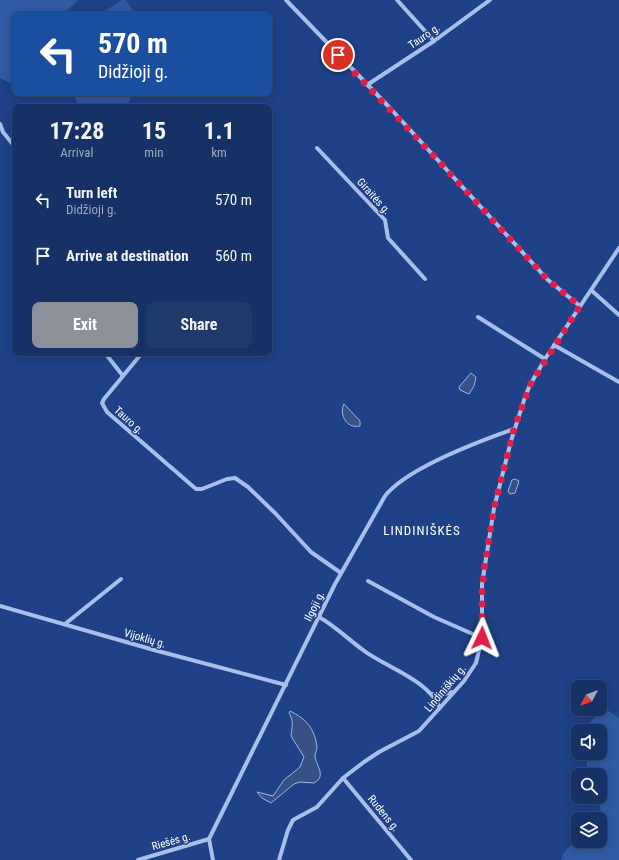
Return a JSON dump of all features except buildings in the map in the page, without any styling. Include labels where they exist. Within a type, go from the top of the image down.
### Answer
[{"type":"street","points":[[286,0],[460,183],[548,280],[580,306]]},
{"type":"street","points":[[397,0],[434,41]]},
{"type":"street","name":"Tauro g.","points":[[367,85],[434,41],[490,0]]},
{"type":"street","points":[[0,124],[3,132],[12,143]]},
{"type":"street","name":"Giraitės g.","points":[[317,148],[385,220],[388,238],[425,279]]},
{"type":"street","name":"Lindiniškių g.","points":[[279,860],[290,824],[296,818],[317,807],[344,778],[379,752],[419,731],[452,692],[464,681],[476,663],[482,638],[482,591],[494,508],[514,429],[530,385],[545,359],[619,248]]},
{"type":"street","points":[[591,290],[619,315]]},
{"type":"street","points":[[478,317],[545,359]]},
{"type":"street","points":[[554,345],[619,382]]},
{"type":"street","points":[[107,356],[123,376]]},
{"type":"street","name":"Tauro g.","points":[[140,356],[104,399],[103,407],[127,431],[196,489],[202,489],[227,479],[235,478],[248,487],[296,534],[311,552],[341,573]]},
{"type":"street","name":"Ilgoji g.","points":[[209,839],[341,573],[385,496],[395,484],[463,449],[514,429]]},
{"type":"street","points":[[65,624],[121,579]]},
{"type":"street","points":[[368,580],[434,617],[482,638]]},
{"type":"street","name":"Vijoklių g.","points":[[0,606],[159,652],[286,685]]},
{"type":"street","points":[[319,617],[335,627],[363,650],[408,677],[432,694],[440,708]]},
{"type":"street","points":[[432,694],[441,695],[452,692]]},
{"type":"street","name":"Rudens g.","points":[[344,778],[411,860]]},
{"type":"street","points":[[209,839],[213,860]]},
{"type":"street","name":"Riešės g.","points":[[138,860],[209,839]]},
{"type":"shaded area","points":[[0,0],[78,0],[66,12],[12,12],[12,84],[0,78]]},
{"type":"shaded area","points":[[122,0],[126,0],[134,12],[104,12]]},
{"type":"shaded area","points":[[74,96],[132,96],[128,104],[78,104]]},
{"type":"shaded area","points":[[471,373],[476,377],[474,386],[469,394],[460,390],[459,387]]},
{"type":"shaded area","points":[[344,404],[360,421],[360,426],[347,423],[342,412]]},
{"type":"shaded area","points":[[515,479],[519,481],[515,493],[510,494],[508,491],[512,480]]},
{"type":"shaded area","points":[[607,710],[619,718],[619,860],[561,860],[563,854],[571,846],[571,848],[607,848],[607,812],[601,812],[599,804],[607,804],[607,768],[587,768],[587,760],[607,760],[607,724],[589,724],[597,716],[607,716]]},
{"type":"shaded area","points":[[290,711],[305,721],[312,730],[316,741],[317,747],[315,756],[320,771],[320,777],[314,783],[300,782],[294,784],[271,803],[262,798],[257,792],[273,796],[284,780],[300,767],[304,757],[291,736],[292,719],[289,713]]},
{"type":"district","name":"LINDINIŠKĖS","points":[[422,530]]},
{"type":"route","points":[[338,55],[460,183],[481,208],[548,280],[580,306],[545,359],[530,385],[514,429],[494,508],[484,570],[482,584],[482,638]]}]
